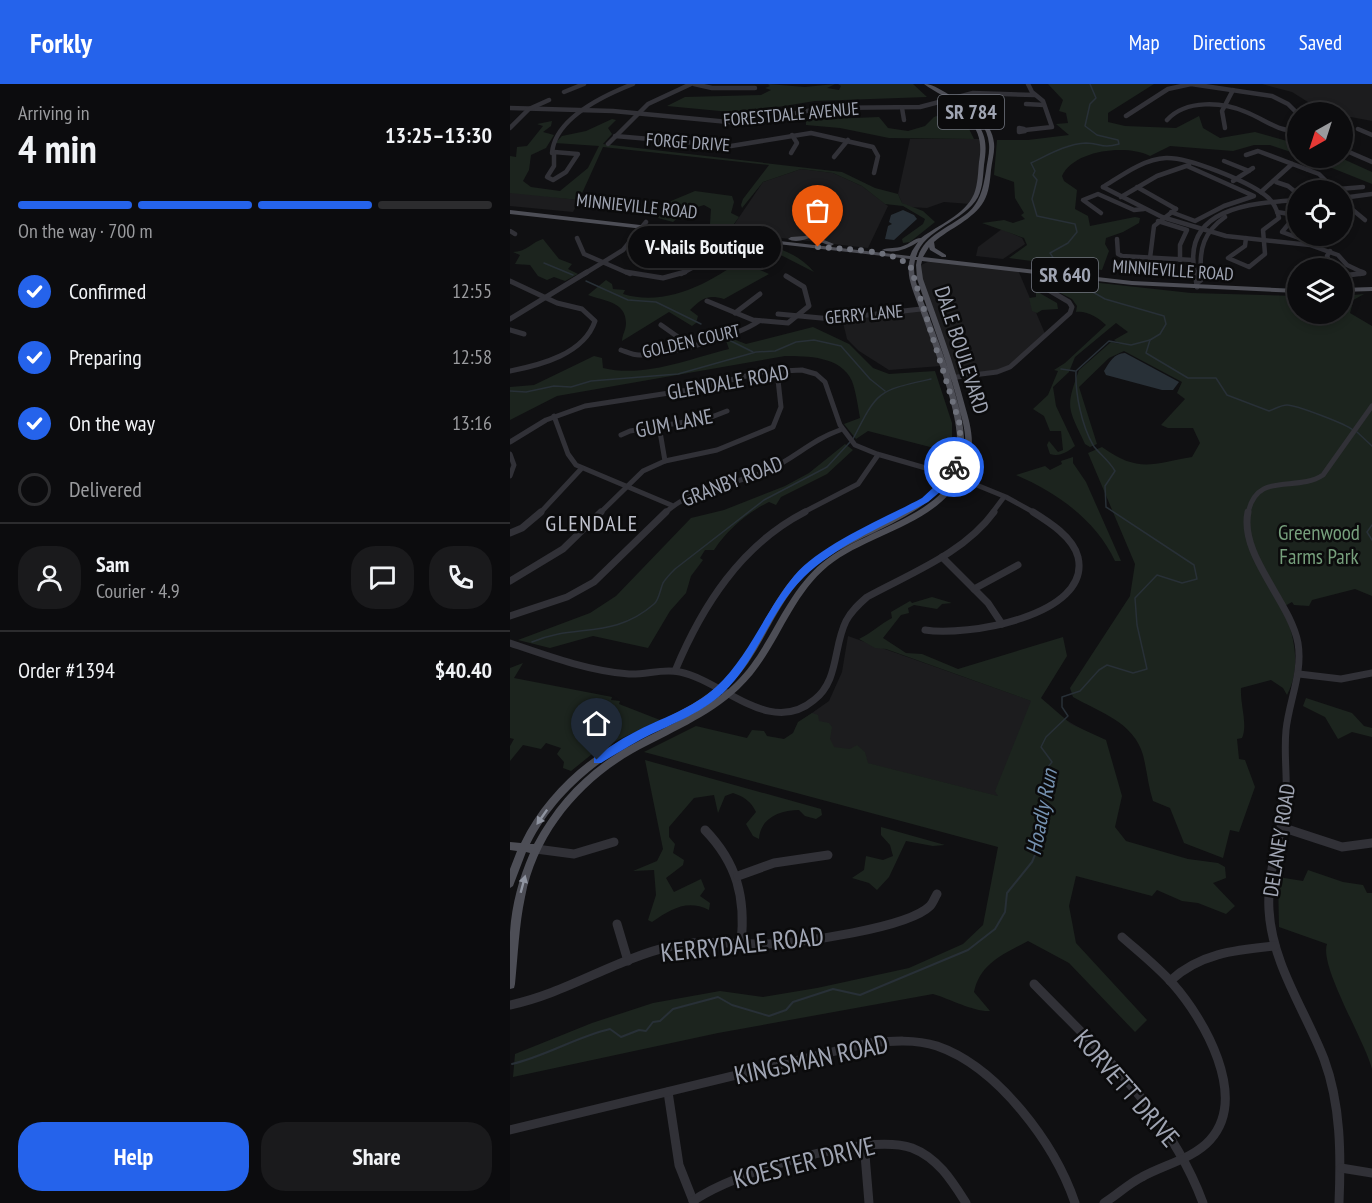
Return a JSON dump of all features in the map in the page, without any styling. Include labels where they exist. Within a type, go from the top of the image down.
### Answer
[{"type":"main road","name":"DALE BOULEVARD","points":[[510,984],[520,896],[536,849],[565,804],[603,768],[631,750],[693,720],[755,666],[794,597],[816,572],[842,554],[930,507],[947,492],[953,476],[966,459],[969,434],[926,309],[915,269],[917,256],[929,237],[978,206],[986,190],[991,141],[986,127],[975,116],[918,84]]},
{"type":"main road","name":"DALE BOULEVARD","points":[[926,84],[947,99]]},
{"type":"main road","name":"MINNIEVILLE ROAD","points":[[510,210],[893,256],[944,256],[1033,269],[1046,273],[1287,290]]},
{"type":"main road","name":"MINNIEVILLE ROAD","points":[[644,225],[885,250],[932,260],[1197,285],[1287,286]]},
{"type":"main road","points":[[763,231],[772,237]]},
{"type":"main road","points":[[885,250],[904,248],[929,237],[932,249],[944,256]]},
{"type":"main road","points":[[893,256],[906,261],[915,269],[932,260]]},
{"type":"main road","points":[[1036,282],[1039,276],[1046,273]]},
{"type":"main road","points":[[1353,285],[1372,284]]},
{"type":"main road","points":[[1353,290],[1372,290]]},
{"type":"main road","name":"DALE BOULEVARD","points":[[510,883],[524,846],[553,802],[587,768],[629,740],[723,693]]},
{"type":"main road","points":[[510,846],[536,849]]},
{"type":"street","points":[[564,92],[584,84]]},
{"type":"street","points":[[552,153],[578,154],[566,172],[554,180],[547,177],[554,164],[552,153],[553,141],[599,99],[633,84]]},
{"type":"street","points":[[608,144],[638,113],[656,99],[692,84],[712,88],[755,88]]},
{"type":"street","points":[[1025,130],[1052,128],[1044,105],[1028,84]]},
{"type":"street","points":[[1126,116],[1168,88],[1191,84],[1277,98],[1287,103]]},
{"type":"street","points":[[988,94],[990,87]]},
{"type":"street","points":[[1225,128],[1222,114],[1233,90]]},
{"type":"street","name":"FORESTDALE AVENUE","points":[[510,108],[638,113],[735,123],[824,108],[920,107],[969,94],[1035,95]]},
{"type":"street","points":[[1005,102],[1007,95]]},
{"type":"street","points":[[510,128],[529,109],[549,100]]},
{"type":"street","points":[[1026,104],[1044,105]]},
{"type":"street","points":[[1167,120],[1194,106],[1224,106],[1249,114],[1271,128],[1287,130]]},
{"type":"street","points":[[902,108],[904,120]]},
{"type":"street","points":[[1358,129],[1372,135]]},
{"type":"street","name":"FORGE DRIVE","points":[[615,136],[725,146],[816,133],[875,149],[879,156],[874,173]]},
{"type":"street","points":[[791,153],[796,143],[792,135]]},
{"type":"street","points":[[834,157],[848,140]]},
{"type":"street","points":[[1246,155],[1257,150],[1287,162]]},
{"type":"street","points":[[1353,154],[1372,162]]},
{"type":"street","points":[[1171,212],[1195,221],[1224,206],[1254,197],[1251,193],[1173,158],[1139,167],[1103,187],[1160,219],[1187,230],[1180,245],[1180,260]]},
{"type":"street","points":[[1224,161],[1251,169],[1229,185]]},
{"type":"street","points":[[1121,197],[1160,174],[1189,165],[1261,192],[1272,204],[1278,219],[1263,230],[1265,254],[1247,267],[1228,258],[1245,246],[1246,238]]},
{"type":"street","points":[[1261,192],[1276,182],[1279,174],[1287,168]]},
{"type":"street","points":[[1304,168],[1322,175],[1326,180]]},
{"type":"street","points":[[1276,182],[1287,186]]},
{"type":"street","points":[[1137,187],[1176,209],[1160,219],[1152,232],[1150,258]]},
{"type":"street","points":[[1353,188],[1363,187]]},
{"type":"street","points":[[1101,213],[1083,200],[1098,194],[1134,210],[1144,209]]},
{"type":"street","points":[[1353,198],[1372,196]]},
{"type":"street","points":[[1204,230],[1199,246],[1201,280],[1197,285],[1194,279],[1194,242],[1204,230],[1235,213],[1287,203]]},
{"type":"street","points":[[1353,211],[1363,222],[1372,219]]},
{"type":"street","points":[[1277,212],[1287,214]]},
{"type":"street","points":[[1160,219],[1246,238],[1302,243],[1330,251],[1342,258]]},
{"type":"street","points":[[510,320],[627,247],[644,225]]},
{"type":"street","points":[[577,238],[580,251],[603,263],[636,277],[658,280],[682,275],[721,252]]},
{"type":"street","points":[[1117,239],[1120,256],[1193,260]]},
{"type":"street","points":[[1328,258],[1330,251]]},
{"type":"street","points":[[682,252],[705,262]]},
{"type":"street","points":[[1353,268],[1364,273],[1353,274]]},
{"type":"street","points":[[949,378],[1010,367],[1070,313],[1072,308],[1068,300],[1036,282],[1033,269]]},
{"type":"street","points":[[786,276],[806,289],[809,307],[802,309],[797,316]]},
{"type":"street","points":[[510,281],[546,298],[585,310],[594,319],[594,328],[585,338],[553,359],[510,370]]},
{"type":"street","points":[[735,313],[760,294]]},
{"type":"street","name":"GERRY LANE","points":[[707,301],[759,321],[786,323],[797,316]]},
{"type":"street","name":"GERRY LANE","points":[[778,314],[842,318],[926,309]]},
{"type":"street","name":"GOLDEN COURT","points":[[621,350],[638,355],[684,346],[751,327],[759,321]]},
{"type":"street","points":[[661,325],[678,337],[684,346]]},
{"type":"street","points":[[510,330],[524,334]]},
{"type":"street","points":[[510,581],[563,549],[643,471],[665,461],[717,450],[774,427],[782,409],[777,371]]},
{"type":"street","name":"GLENDALE ROAD","points":[[510,442],[554,416],[589,405],[696,388],[777,371],[804,371],[824,379],[829,386],[840,430],[857,446],[878,455],[913,462],[953,476],[1028,507],[1047,520],[1076,551],[1081,568],[1078,582],[1066,595],[1033,613],[1002,624],[955,633],[933,633],[925,630]]},
{"type":"street","name":"DELANEY ROAD","points":[[1339,1203],[1341,1168],[1339,1119],[1329,1077],[1275,946],[1268,895],[1289,775],[1286,727],[1299,674],[1298,643],[1289,613],[1248,540],[1246,528],[1248,505],[1253,497],[1266,487],[1308,481],[1324,475],[1372,406]]},
{"type":"street","name":"GUM LANE","points":[[621,435],[630,431],[716,416],[728,411]]},
{"type":"street","points":[[554,416],[562,428],[570,458],[581,469],[671,505]]},
{"type":"street","points":[[659,426],[665,461]]},
{"type":"street","name":"GRANBY ROAD","points":[[510,616],[567,597],[594,582],[612,568],[671,505],[777,466],[819,437],[840,430]]},
{"type":"street","points":[[510,454],[514,465],[510,476]]},
{"type":"street","points":[[675,671],[691,632],[737,562],[781,524],[858,484],[878,455]]},
{"type":"street","points":[[510,534],[539,517],[563,484],[581,469]]},
{"type":"street","points":[[510,644],[621,673],[675,671],[699,677],[723,693],[746,704],[776,711],[793,711],[812,703],[822,693],[829,680],[841,629],[851,611],[867,597],[942,557],[970,539],[1005,497]]},
{"type":"street","points":[[942,557],[993,608],[1002,624]]},
{"type":"street","points":[[974,589],[1018,565]]},
{"type":"street","points":[[1299,674],[1341,679],[1372,673]]},
{"type":"street","points":[[1281,827],[1342,847],[1372,843]]},
{"type":"street","points":[[705,830],[724,849],[738,876],[744,904],[741,943]]},
{"type":"street","points":[[536,849],[554,854],[574,854],[596,850],[614,842]]},
{"type":"street","points":[[738,876],[767,865],[828,855]]},
{"type":"street","name":"KERRYDALE ROAD","points":[[510,1005],[542,999],[654,951],[693,943],[800,942],[905,918],[924,911],[937,894]]},
{"type":"street","points":[[617,924],[628,961]]},
{"type":"street","points":[[1104,1203],[1133,1182],[1203,1146],[1215,1134],[1225,1108],[1226,1090],[1217,1059],[1200,1020],[1170,981],[1122,937]]},
{"type":"street","points":[[1170,981],[1182,969],[1204,957],[1275,946]]},
{"type":"street","name":"KORVETT DRIVE","points":[[1034,984],[1149,1107],[1184,1156],[1203,1203]]},
{"type":"street","name":"KINGSMAN ROAD","points":[[510,1130],[869,1043],[902,1040],[937,1045],[972,1062],[1001,1088],[1046,1141],[1064,1174],[1075,1203]]},
{"type":"street","points":[[668,1092],[677,1155],[694,1202]]},
{"type":"street","name":"KOESTER DRIVE","points":[[694,1202],[732,1178],[864,1143],[892,1142],[915,1150],[945,1172],[966,1203]]},
{"type":"street","points":[[864,1143],[869,1203]]},
{"type":"street","points":[[1341,1168],[1372,1173]]},
{"type":"shaded area","points":[[1262,84],[1372,84],[1372,121],[1353,117],[1353,102],[1308,102],[1292,92]]},
{"type":"shaded area","points":[[910,139],[984,139],[977,194],[970,204],[944,202],[927,208],[909,207],[902,203],[898,194]]},
{"type":"shaded area","points":[[801,169],[833,173],[862,186],[888,206],[868,248],[729,232],[763,182]]},
{"type":"shaded area","points":[[510,193],[579,200],[573,212],[510,206]]},
{"type":"shaded area","points":[[903,210],[917,219],[894,240],[885,239],[888,226],[892,224],[889,222],[891,215]]},
{"type":"shaded area","points":[[1002,229],[1022,238],[1025,244],[1003,259],[976,256],[978,247]]},
{"type":"shaded area","points":[[932,260],[1018,270],[1046,336],[1006,369],[952,377],[918,273],[921,265]]},
{"type":"shaded area","points":[[923,309],[941,366],[889,370],[859,351],[847,339],[842,318]]},
{"type":"shaded area","points":[[1125,353],[1179,382],[1173,390],[1162,390],[1106,375],[1104,371],[1112,359]]},
{"type":"shaded area","points":[[848,636],[1032,701],[1105,742],[1110,825],[811,749],[802,720],[829,701],[842,672]]},
{"type":"green space","points":[[768,84],[805,87],[835,84],[827,88],[839,90],[841,86],[838,84],[913,84],[927,97],[815,101],[741,113],[667,106],[685,97],[761,95],[771,90],[765,88],[770,86]]},
{"type":"green space","points":[[1048,84],[1154,84],[1108,113],[1108,122],[1125,126],[1176,128],[1199,116],[1203,128],[1220,138],[1255,132],[1287,141],[1287,151],[1270,145],[1254,145],[1233,151],[1170,146],[1150,156],[1128,150],[1089,155],[1068,167],[1062,176],[1064,181],[1077,190],[1075,209],[1088,216],[1090,226],[1135,217],[1140,218],[1139,223],[1106,238],[1105,244],[1109,251],[1102,270],[1009,258],[1027,245],[1024,238],[982,223],[1004,220],[1013,223],[1025,219],[1021,215],[1024,213],[1015,198],[1014,182],[994,175],[997,140],[1028,140],[1069,135],[1056,124],[1068,123],[1066,113],[1059,111],[1063,100]]},
{"type":"green space","points":[[949,112],[968,127],[974,139],[889,138],[840,128],[806,125],[806,120],[879,117],[888,128],[908,131],[925,126],[934,117]]},
{"type":"green space","points":[[612,119],[616,120],[608,128],[612,134],[603,144],[842,172],[875,188],[898,194],[902,203],[923,211],[935,222],[910,242],[903,243],[902,239],[923,224],[925,219],[903,206],[885,204],[862,186],[833,173],[801,169],[763,182],[742,208],[743,199],[769,165],[603,147],[579,200],[510,193],[510,156],[516,157],[517,147],[527,146],[543,126],[537,124],[552,121],[551,126],[543,132],[554,135],[546,148],[531,155],[529,170],[523,181],[531,187],[560,191],[588,168],[599,146],[555,143],[562,136],[586,131]]},
{"type":"green space","points":[[1353,163],[1372,172],[1372,184],[1332,168],[1353,168]]},
{"type":"green space","points":[[695,191],[732,196],[734,202],[731,213],[739,217],[731,228],[710,224],[711,209],[704,205],[685,211],[673,222],[658,218],[671,201]]},
{"type":"green space","points":[[543,239],[559,259],[572,264],[568,269],[578,274],[565,281],[554,277],[547,280],[538,276],[530,265],[515,264],[520,255],[513,252]]},
{"type":"green space","points":[[760,245],[775,247],[789,253],[803,261],[814,272],[771,250],[749,265],[769,274],[724,299],[708,297],[701,300],[690,310],[698,316],[696,323],[692,326],[669,312],[622,341],[626,323],[622,310],[613,303],[588,295],[606,280],[612,284],[613,289],[625,290],[623,294],[660,297],[679,293],[714,278]]},
{"type":"green space","name":"Greenwood Farms Park","points":[[1045,277],[1191,293],[1287,296],[1287,324],[1353,324],[1353,315],[1372,326],[1372,596],[1355,589],[1312,600],[1309,606],[1294,605],[1292,602],[1283,607],[1295,651],[1292,684],[1287,695],[1283,688],[1271,680],[1241,688],[1244,733],[1242,738],[1237,739],[1239,759],[1245,760],[1255,787],[1239,832],[1230,830],[1223,858],[1184,843],[1170,808],[1153,801],[1143,755],[1132,734],[1114,719],[1073,697],[1070,688],[1130,596],[1135,564],[1088,453],[1102,447],[1126,461],[1146,464],[1192,457],[1200,443],[1193,428],[1168,428],[1161,425],[1185,399],[1177,393],[1182,382],[1124,351],[1109,358],[1079,387],[1097,444],[1090,447],[1085,444],[1070,408],[1072,393],[1079,370],[1111,342],[1120,344],[1114,340],[1128,332],[1116,323],[1075,357],[1069,372],[1053,387],[1056,406],[1075,446],[1060,454],[1050,454],[1047,445],[1049,441],[1058,452],[1063,450],[1061,431],[1050,431],[1044,416],[1033,409],[1048,395],[1058,371],[1054,370],[1065,363],[1106,325],[1092,315],[1076,312],[1077,306],[1072,299],[1041,283],[1040,280]]},
{"type":"green space","points":[[1036,291],[1057,303],[1058,309],[1042,310],[1037,313],[1032,311],[1029,298],[1036,297]]},
{"type":"green space","points":[[1364,294],[1353,300],[1353,295]]},
{"type":"green space","points":[[813,327],[849,344],[873,368],[889,374],[935,371],[952,423],[952,448],[934,448],[868,431],[856,439],[844,424],[860,418],[852,381],[847,373],[832,362],[803,356],[785,356],[557,396],[510,420],[510,387],[534,385],[594,356],[602,358],[603,368],[634,371],[650,369],[729,349],[725,338],[728,337],[746,344]]},
{"type":"green space","points":[[845,444],[853,450],[827,474],[781,497],[776,505],[769,502],[753,511],[732,528],[714,550],[705,550],[700,558],[703,560],[691,576],[686,593],[670,611],[648,648],[593,636],[550,648],[518,640],[590,613],[616,596],[691,518],[724,510],[785,486],[809,473]]},
{"type":"green space","points":[[1073,457],[1073,463],[1086,482],[1121,561],[1115,561],[1097,533],[1073,509],[1046,490],[1016,475],[1045,466],[1050,470],[1062,464],[1061,461]]},
{"type":"green space","points":[[932,597],[952,603],[942,604],[937,609],[914,605],[908,608],[909,613],[901,615],[883,638],[906,653],[922,654],[958,669],[1063,637],[1067,656],[1041,698],[1071,724],[1106,740],[1122,796],[1115,827],[1126,841],[1188,859],[1218,863],[1225,867],[1226,878],[1213,883],[1235,906],[1226,914],[1198,903],[1182,901],[1157,890],[1152,896],[1076,876],[1069,906],[1076,943],[1147,1020],[1135,1032],[1069,963],[1028,941],[994,960],[977,982],[974,992],[990,1011],[969,1007],[933,994],[718,1033],[513,1077],[515,1054],[592,1023],[653,1003],[720,991],[763,997],[909,968],[963,944],[983,925],[998,847],[644,752],[696,726],[747,738],[752,730],[764,731],[767,736],[784,739],[793,733],[798,722],[812,713],[818,715],[819,721],[829,723],[832,727],[830,739],[834,747],[850,749],[857,745],[865,752],[868,763],[998,796],[995,791],[1031,701],[886,649],[875,648],[859,639],[892,618],[891,612],[910,601],[912,603]]},
{"type":"green space","points":[[523,663],[514,678],[612,697],[611,700],[620,701],[619,704],[660,720],[597,750],[571,771],[563,768],[564,762],[557,754],[561,748],[546,743],[541,749],[523,745],[510,761],[510,746],[514,739],[510,738],[510,668]]},
{"type":"green space","points":[[1306,698],[1352,713],[1364,726],[1372,728],[1372,737],[1352,732],[1338,739],[1325,717],[1303,706]]},
{"type":"green space","points":[[645,760],[821,809],[822,815],[816,819],[805,816],[799,810],[778,814],[763,826],[759,839],[753,836],[746,824],[756,812],[744,798],[733,793],[725,796],[718,813],[714,795],[694,798],[669,827],[669,837],[675,844],[673,853],[684,860],[683,865],[666,878],[674,892],[701,879],[705,889],[700,896],[710,903],[709,910],[693,905],[679,907],[652,922],[648,920],[656,895],[654,870],[633,871],[657,861],[663,849]]},
{"type":"green space","points":[[881,827],[945,845],[933,846],[906,841],[889,877],[877,890],[869,883],[852,878],[864,870],[866,856],[883,860],[893,856],[890,845],[881,835]]},
{"type":"green space","points":[[1308,870],[1343,882],[1363,885],[1367,893],[1372,893],[1372,1069],[1336,986],[1326,955],[1327,944],[1279,927],[1278,877],[1303,881]]},
{"type":"waterway","points":[[1058,265],[1050,253],[1068,243],[1077,232],[1075,224],[1037,216],[1032,199],[1037,180],[1033,175],[1035,171],[1031,163],[1071,145],[1119,144],[1118,140],[1097,135],[1085,126],[1090,104],[1096,98],[1090,84]]},
{"type":"waterway","points":[[544,263],[573,275]]},
{"type":"waterway","points":[[1072,280],[1105,299],[1164,316],[1166,324],[1160,334],[1150,340]]},
{"type":"waterway","points":[[586,281],[628,300],[656,302],[701,324]]},
{"type":"waterway","points":[[727,339],[753,352]]},
{"type":"waterway","points":[[510,391],[526,392],[554,386],[571,387],[591,381],[678,374],[756,352],[775,351],[796,342],[814,340],[841,346],[870,379],[885,391]]},
{"type":"waterway","name":"Hoadly Run","points":[[1043,817],[1044,772],[1052,762],[1041,747],[1046,737],[1068,716],[1062,707],[1062,697],[1080,691],[1099,670],[1107,665],[1133,673],[1147,669],[1137,625],[1135,598],[1157,575],[1182,583],[1197,579],[1194,565],[1106,507],[1105,486],[1115,471],[1093,445],[1080,409],[1076,371],[1109,341],[1131,345],[1150,340]]},
{"type":"waterway","points":[[1150,340],[1146,353],[1188,378],[1216,378],[1227,395],[1269,411],[1282,406],[1292,406],[1331,419],[1353,430]]},
{"type":"waterway","points":[[1061,369],[1075,371]]},
{"type":"waterway","points":[[853,439],[868,411],[881,395],[889,390],[931,379]]},
{"type":"waterway","points":[[1357,432],[1372,446]]},
{"type":"waterway","points":[[532,642],[563,633],[609,627],[639,615],[656,602],[663,583],[675,569],[764,500],[827,467],[850,442]]},
{"type":"waterway","points":[[1372,525],[1367,532],[1372,540]]},
{"type":"waterway","name":"Hoadly Run","points":[[512,1064],[610,1029],[621,1037],[639,1030],[646,1031],[653,1022],[660,1021],[673,1009],[718,997],[732,1005],[769,1016],[786,1010],[793,1002],[833,989],[860,995],[968,950],[995,929],[1005,912],[1007,893],[1032,862],[1040,843],[1038,840],[1043,816]]},
{"type":"way so far","points":[[818,247],[893,256],[903,259],[911,268],[913,281],[960,425],[960,452],[954,467]]},
{"type":"place","name":"V-Nails Boutique","points":[[818,247]]},
{"type":"district","name":"GLENDALE","points":[[592,523]]},
{"type":"route","points":[[597,760],[636,736],[685,714],[719,691],[747,660],[781,600],[809,567],[849,541],[905,513],[925,500],[938,489],[954,467]]}]
